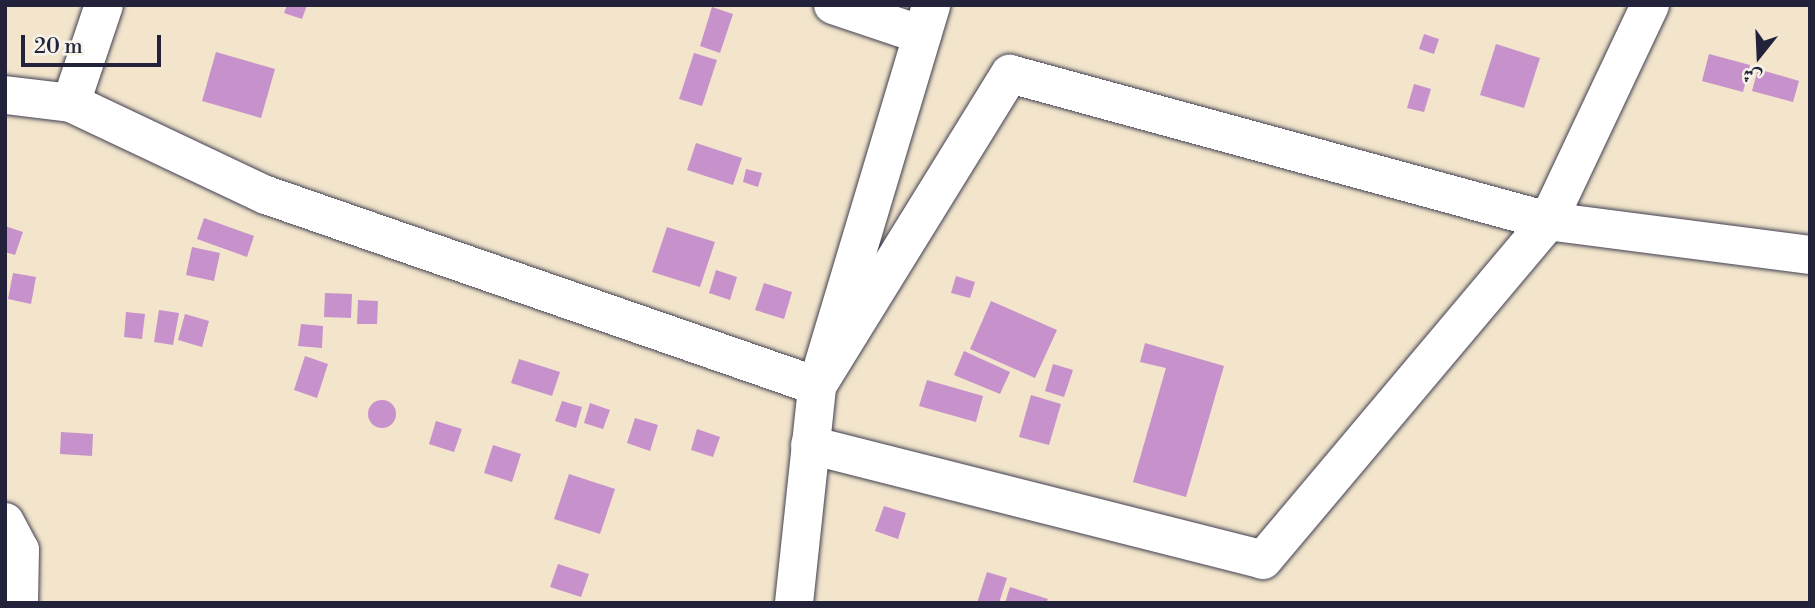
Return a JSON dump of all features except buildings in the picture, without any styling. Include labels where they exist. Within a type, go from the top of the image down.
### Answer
[{"type":"street","points":[[71,103],[104,5]]},
{"type":"street","points":[[794,603],[817,386],[926,20],[833,5]]},
{"type":"street","points":[[810,445],[1263,560],[1548,221],[1650,5]]},
{"type":"street","points":[[817,386],[1010,74],[1548,221],[1810,255]]},
{"type":"street","points":[[5,95],[71,103],[266,195],[817,386]]},
{"type":"street","points":[[5,522],[20,550],[19,603]]}]
